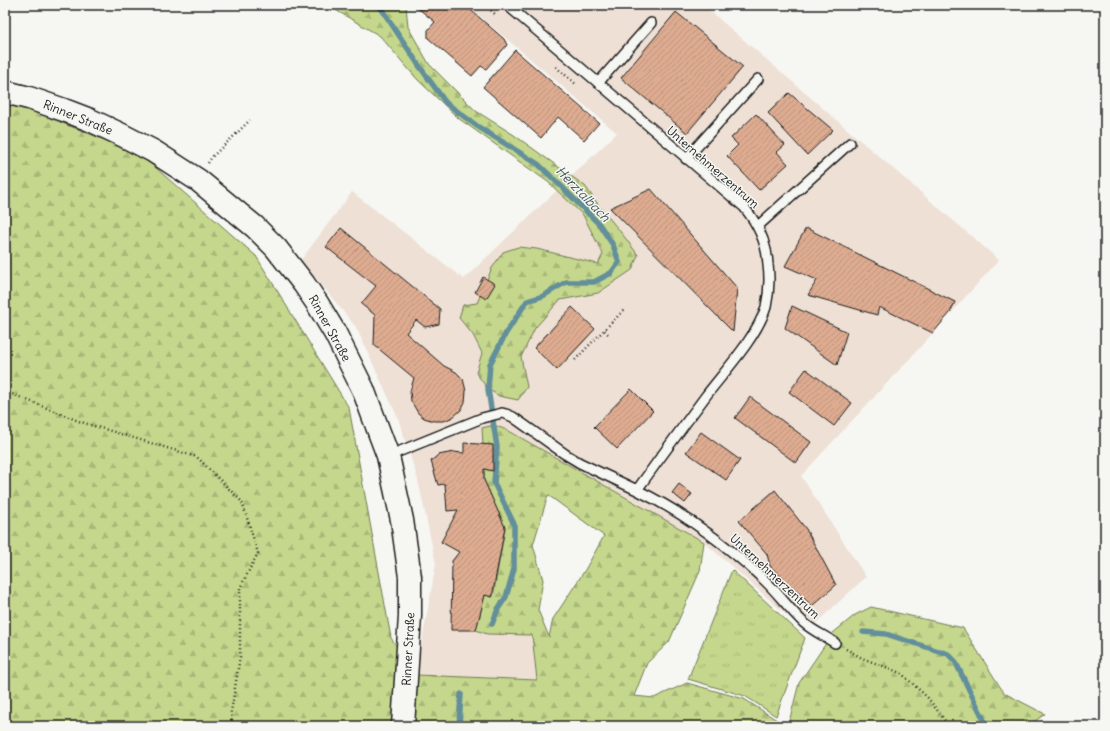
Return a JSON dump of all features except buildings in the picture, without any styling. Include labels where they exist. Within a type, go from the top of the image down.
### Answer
[{"type":"main road","name":"Rinner Straße","points":[[5,92],[29,98],[90,120],[153,151],[198,180],[255,227],[276,248],[317,303],[335,333],[363,389],[388,456],[402,520],[410,577],[410,616],[403,726]]},
{"type":"lane","name":"Unternehmerzentrum","points":[[507,5],[744,207],[758,226],[766,249],[769,273],[767,300],[761,320],[754,333],[672,441],[637,490]]},
{"type":"lane","points":[[598,83],[651,23]]},
{"type":"lane","points":[[686,159],[758,79]]},
{"type":"lane","points":[[758,226],[850,143]]},
{"type":"lane","name":"Unternehmerzentrum","points":[[388,456],[482,418],[504,413],[580,463],[662,503],[706,532],[734,552],[762,578],[805,624],[835,643]]},
{"type":"path","points":[[198,180],[212,157],[250,120]]},
{"type":"path","points":[[575,360],[625,309]]},
{"type":"path","points":[[604,330],[608,334]]},
{"type":"path","points":[[5,391],[81,422],[197,457],[242,502],[258,553],[240,588],[240,657],[231,712],[232,726]]},
{"type":"path","points":[[835,643],[862,658],[901,673],[928,698],[949,726]]},
{"type":"shaded area","points":[[467,5],[703,5],[999,260],[801,476],[866,577],[806,632],[704,542],[510,431],[537,680],[416,675],[436,564],[418,480],[398,418],[356,327],[301,260],[352,192],[464,279],[617,133]]},
{"type":"green space","points":[[327,5],[406,5],[408,27],[429,64],[476,111],[514,135],[585,186],[638,255],[632,270],[598,293],[560,300],[535,328],[521,357],[527,387],[518,400],[499,396],[488,389],[476,373],[482,353],[473,335],[459,318],[463,305],[477,303],[492,268],[503,252],[518,247],[537,249],[598,264],[603,254],[583,215],[548,182],[458,118],[417,79],[380,36]]},
{"type":"green space","points":[[5,100],[140,154],[256,256],[349,408],[391,638],[416,675],[537,680],[532,635],[487,634],[476,630],[485,595],[493,597],[505,528],[484,480],[484,469],[493,471],[493,445],[483,445],[482,428],[494,425],[509,431],[704,542],[700,571],[669,642],[647,663],[634,696],[654,698],[687,683],[744,699],[786,726],[5,726]],"holes":[[[548,495],[604,536],[585,570],[553,619],[549,637],[538,610],[543,580],[533,545]]]},
{"type":"green space","points":[[732,570],[805,638],[776,716],[745,696],[688,679]]},
{"type":"green space","points":[[871,607],[963,628],[1004,693],[1045,714],[1028,726],[788,726],[799,683],[833,633],[855,615]]},
{"type":"waterway","name":"Herztalbach","points":[[377,5],[381,8],[446,103],[477,126],[538,164],[599,224],[613,245],[619,262],[611,273],[594,282],[566,282],[543,296],[527,301],[506,333],[490,364],[488,389],[497,447],[494,483],[514,524],[514,569],[506,597],[498,609],[492,624]]},
{"type":"waterway","points":[[863,632],[886,634],[948,654],[955,661],[987,726]]},
{"type":"waterway","name":"Herztalbach","points":[[459,726],[461,694]]}]
